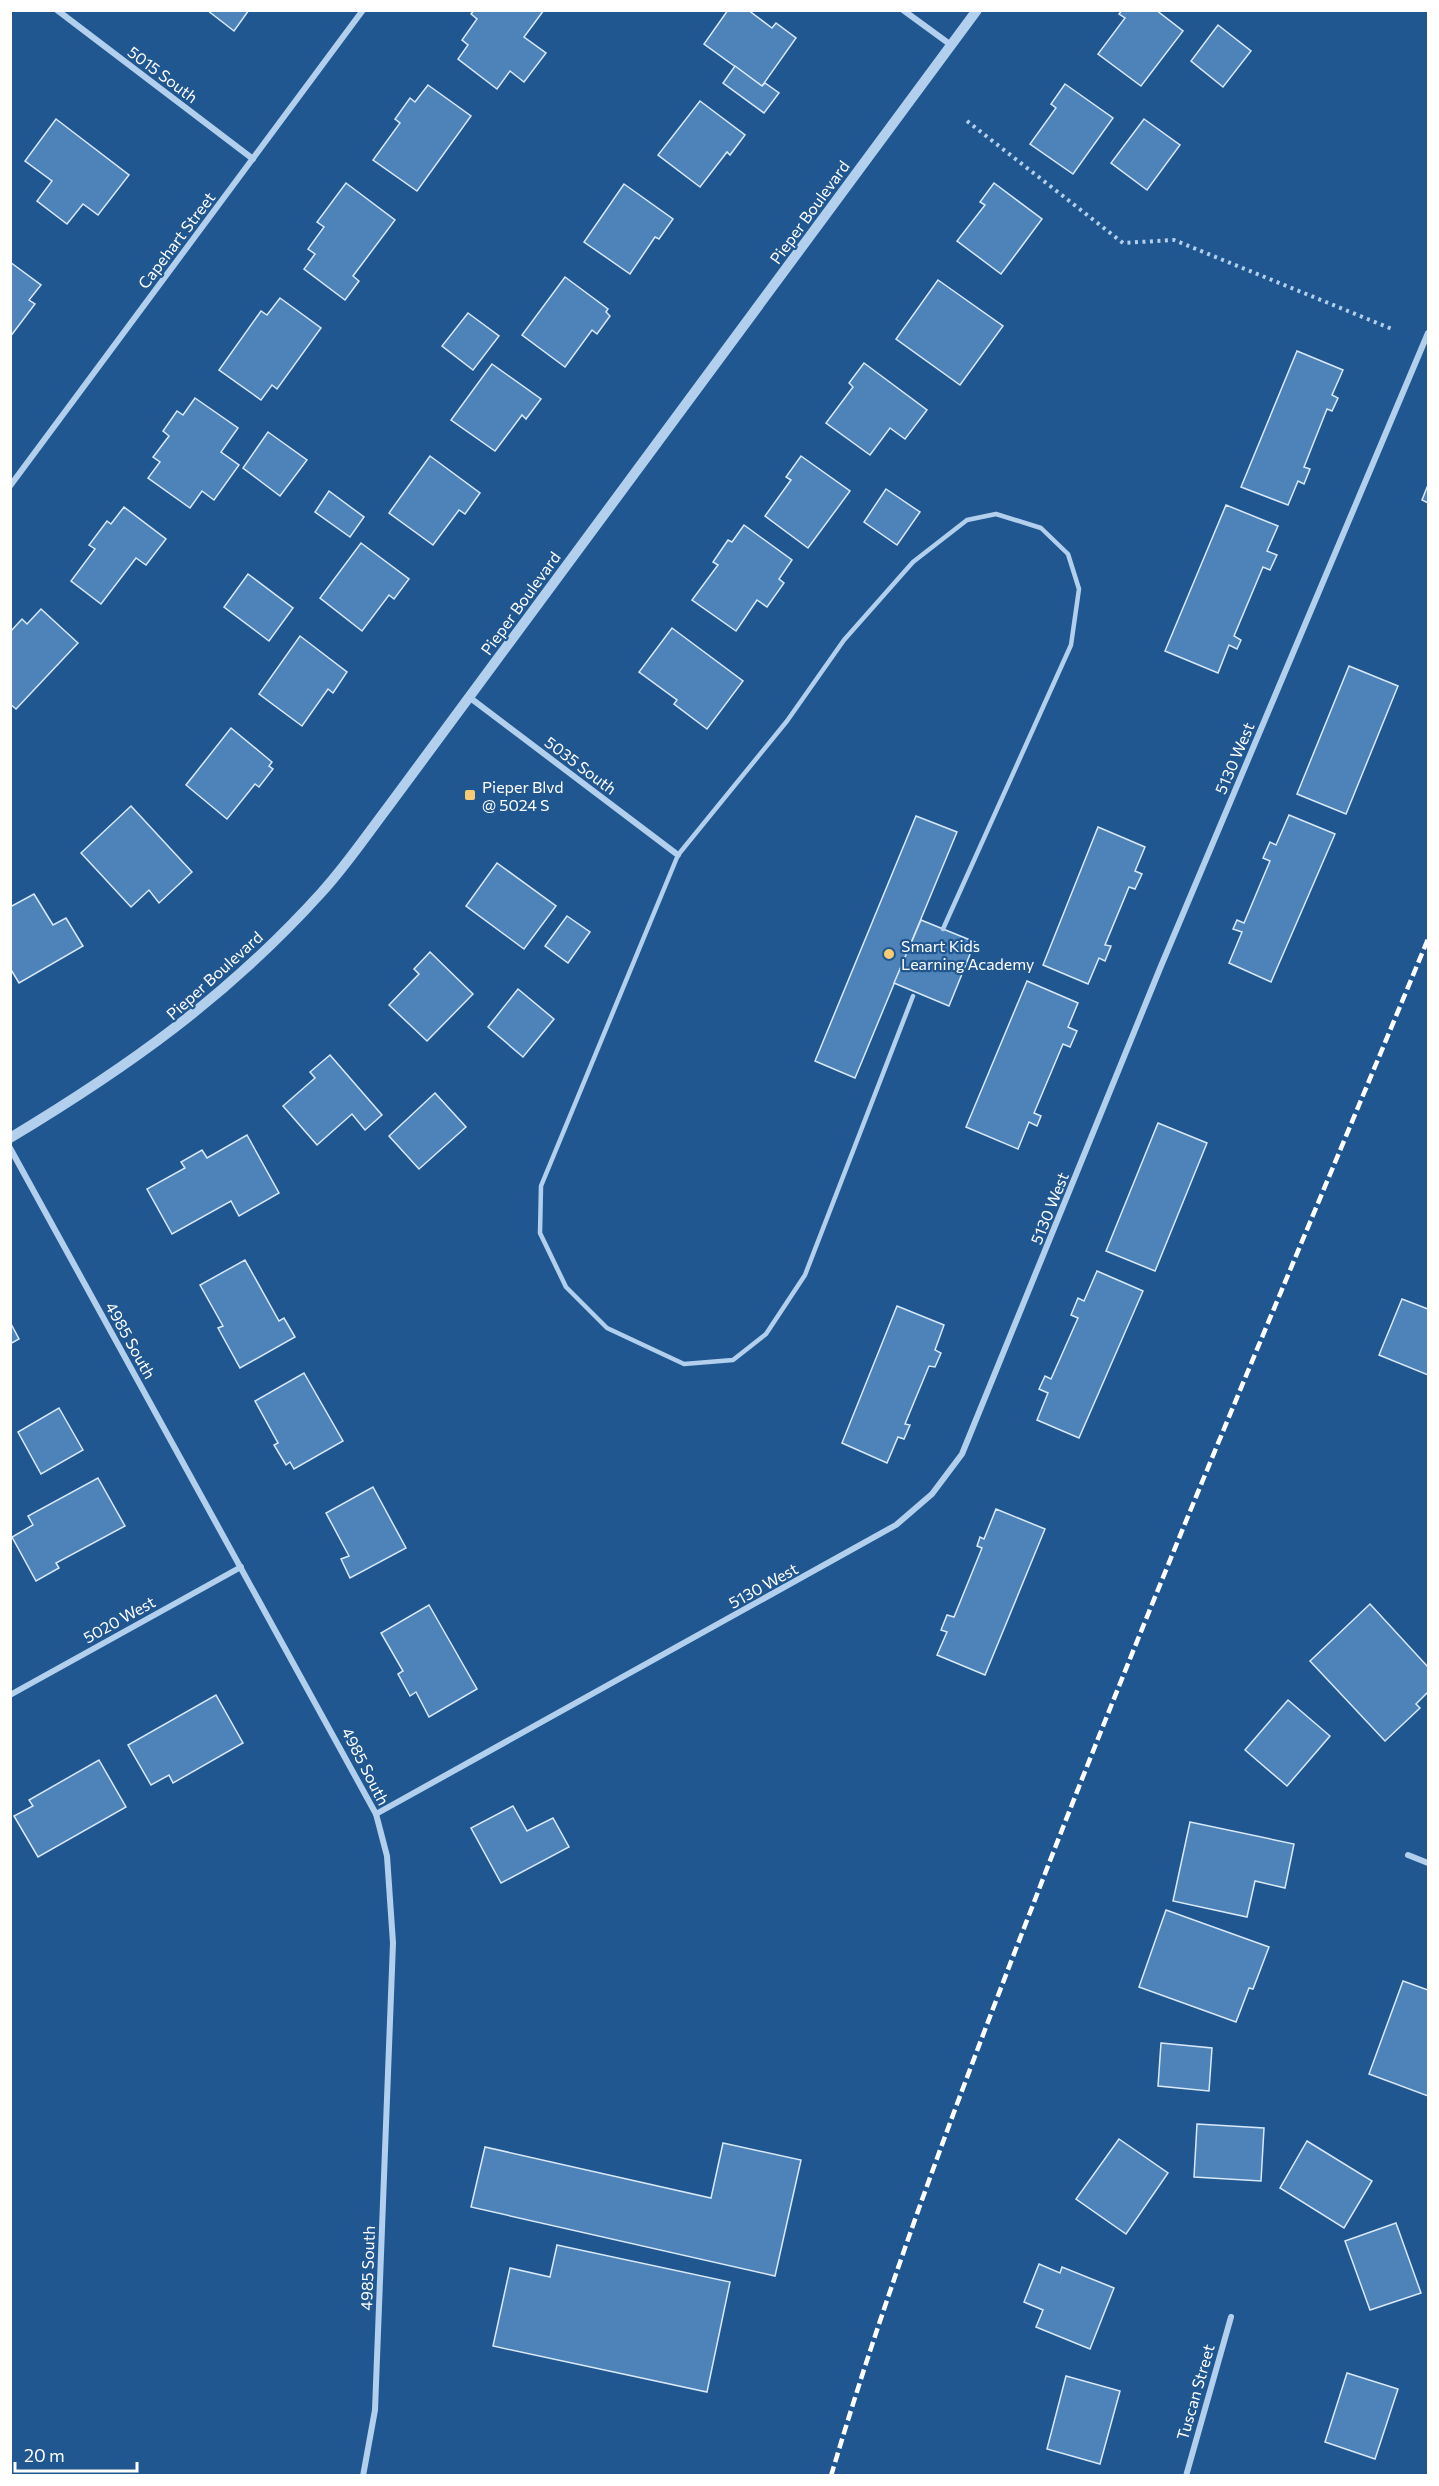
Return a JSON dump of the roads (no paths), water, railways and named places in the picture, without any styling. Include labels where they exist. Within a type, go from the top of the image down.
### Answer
[{"type":"street","name":"5015 South","points":[[57,10],[253,159]]},
{"type":"street","name":"Capehart Street","points":[[10,486],[363,10]]},
{"type":"street","points":[[903,10],[951,45]]},
{"type":"street","name":"Pieper Boulevard","points":[[10,1138],[132,1061],[192,1017],[249,967],[322,892],[977,10]]},
{"type":"street","name":"5130 West","points":[[376,1814],[896,1525],[932,1494],[962,1454],[1166,955],[1428,333]]},
{"type":"street","name":"5035 South","points":[[469,697],[678,855]]},
{"type":"street","name":"4985 South","points":[[10,1148],[376,1814],[387,1856],[393,1943],[375,2410],[363,2475]]},
{"type":"street","name":"5020 West","points":[[10,1695],[241,1567]]},
{"type":"street","points":[[1408,1855],[1428,1863]]},
{"type":"street","name":"Tuscan Street","points":[[1186,2475],[1231,2317]]},
{"type":"lane","points":[[912,996],[805,1275],[766,1334],[733,1360],[684,1364],[608,1328],[566,1287],[540,1233],[541,1186],[678,855],[787,721],[844,640],[913,562],[967,520],[996,514],[1041,528],[1068,554],[1079,589],[1071,645],[943,929]]},
{"type":"railway","points":[[831,2476],[902,2257],[954,2112],[1036,1897],[1180,1536],[1428,939]]},
{"type":"place","name":"Pieper Blvd @ 5024 S","points":[[470,795]]},
{"type":"place","name":"Smart Kids Learning Academy","points":[[889,954]]}]
